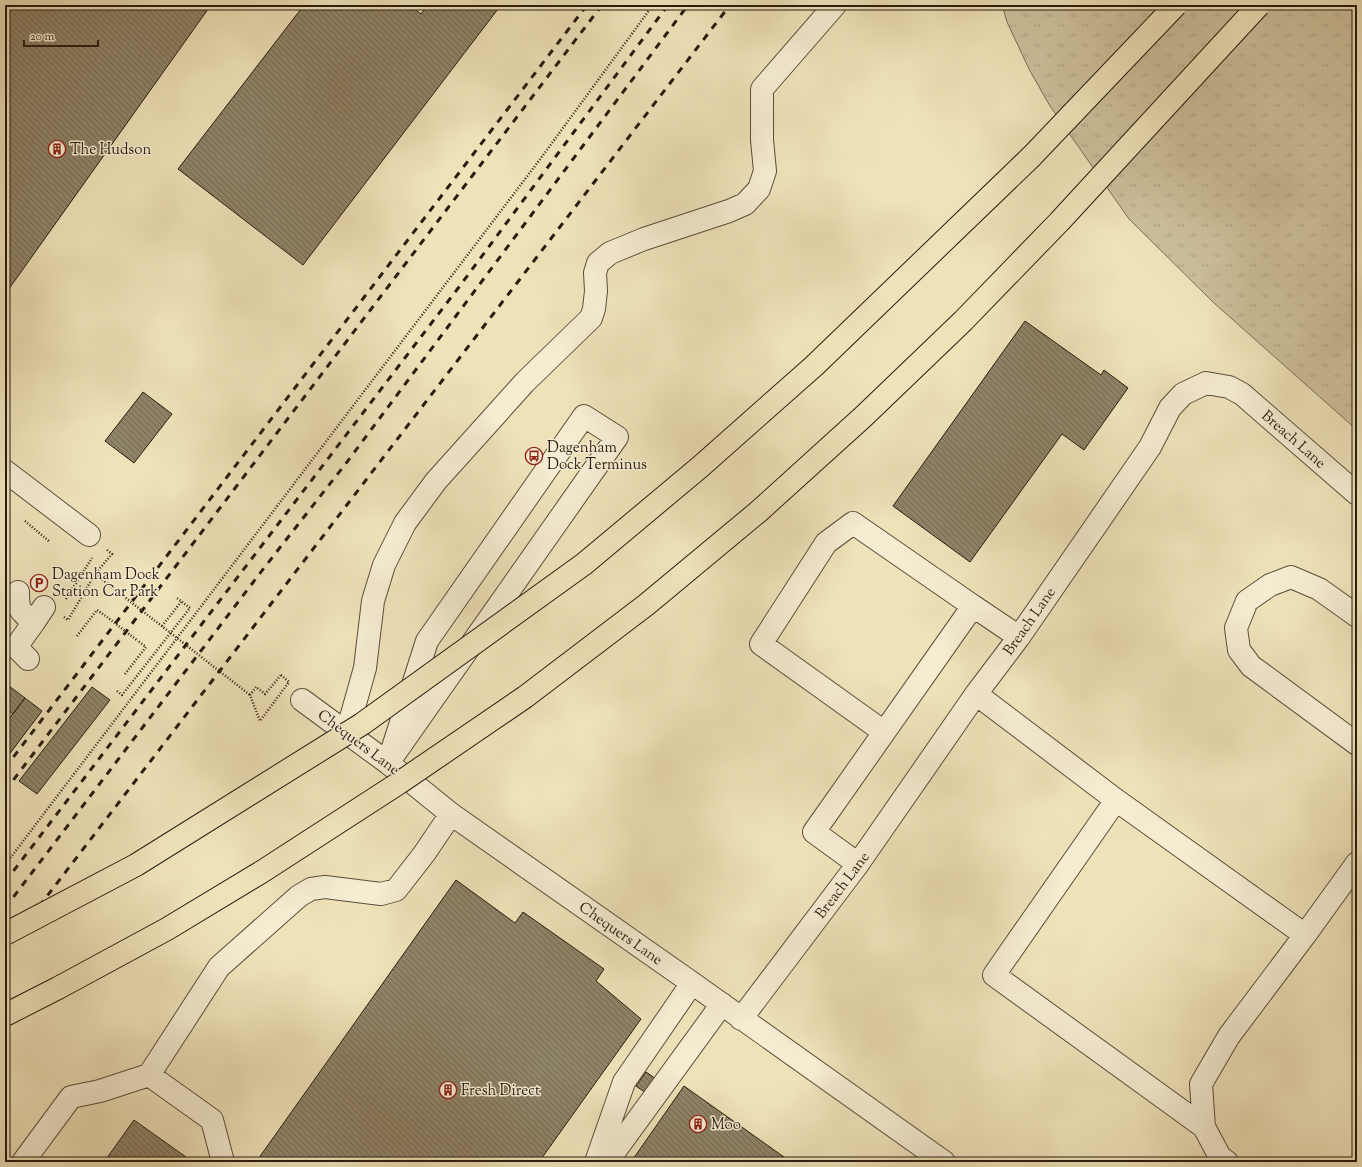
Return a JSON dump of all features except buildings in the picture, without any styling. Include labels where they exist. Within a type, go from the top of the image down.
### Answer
[{"type":"highway","points":[[5,934],[136,865],[362,724],[584,564],[700,467],[814,366],[1032,156],[1176,5]]},
{"type":"highway","points":[[5,1015],[58,988],[160,932],[263,871],[392,787],[524,697],[646,605],[758,512],[864,416],[963,321],[1059,222],[1259,5]]},
{"type":"street","points":[[347,732],[366,668],[373,601],[384,565],[405,523],[436,481],[525,382],[591,318],[594,309],[596,291],[595,274],[598,263],[610,253],[644,239],[729,211],[745,204],[759,189],[765,171],[762,140],[762,89],[835,5]]},
{"type":"street","name":"Breach Lane","points":[[741,1019],[858,864],[976,694],[1019,637],[1150,447],[1170,408],[1183,394],[1206,383],[1219,384],[1229,387],[1242,394],[1357,494]]},
{"type":"street","points":[[584,416],[617,437],[388,763],[427,641],[584,416]]},
{"type":"street","points":[[5,471],[89,534]]},
{"type":"street","points":[[884,732],[760,644],[826,544],[853,523],[1019,637]]},
{"type":"street","points":[[1357,616],[1319,589],[1291,577],[1270,585],[1247,601],[1236,628],[1239,650],[1250,666],[1357,744]]},
{"type":"street","points":[[18,592],[18,606],[20,611],[47,615]]},
{"type":"street","points":[[858,864],[814,832],[973,606]]},
{"type":"street","points":[[28,659],[16,648],[47,615]]},
{"type":"street","points":[[976,694],[1116,800],[1305,935]]},
{"type":"street","name":"Chequers Lane","points":[[302,700],[388,763],[451,814],[944,1162]]},
{"type":"street","points":[[1116,800],[994,975],[1204,1127],[1220,1156],[1227,1162]]},
{"type":"street","points":[[23,1162],[71,1097],[100,1091],[149,1075],[219,967],[299,896],[311,889],[324,887],[382,894],[396,890],[424,854],[451,814]]},
{"type":"street","points":[[1204,1127],[1202,1084],[1229,1036],[1357,863]]},
{"type":"street","points":[[596,1162],[624,1082],[692,983]]},
{"type":"street","points":[[607,1162],[722,1004]]},
{"type":"street","points":[[149,1075],[212,1120],[223,1162]]},
{"type":"path","points":[[5,864],[532,170],[653,5]]},
{"type":"path","points":[[25,521],[50,542]]},
{"type":"path","points":[[47,615],[68,620],[95,574],[112,554]]},
{"type":"path","points":[[66,601],[92,558]]},
{"type":"path","points":[[95,574],[250,695],[260,721],[271,706]]},
{"type":"path","points":[[117,691],[122,695],[190,608],[177,598]]},
{"type":"path","points":[[162,626],[181,601]]},
{"type":"path","points":[[76,636],[98,610],[146,647],[125,674]]},
{"type":"path","points":[[250,695],[256,687],[265,694],[273,685]]},
{"type":"green space","points":[[1002,5],[1357,5],[1357,430],[1214,303],[1129,219],[1050,106],[1030,71],[1007,22]]},
{"type":"railway","points":[[5,768],[587,5]]},
{"type":"railway","points":[[5,791],[602,5]]},
{"type":"railway","points":[[5,882],[459,287],[668,5]]},
{"type":"railway","points":[[5,908],[264,568],[347,462],[688,5]]},
{"type":"railway","points":[[5,951],[730,5]]},
{"type":"place","name":"The Hudson","points":[[57,149]]},
{"type":"place","name":"Dagenham Dock Terminus","points":[[534,456]]},
{"type":"place","name":"Dagenham Dock Station Car Park","points":[[39,583]]},
{"type":"place","name":"Fresh Direct","points":[[448,1090]]},
{"type":"place","name":"Moo","points":[[698,1124]]}]
